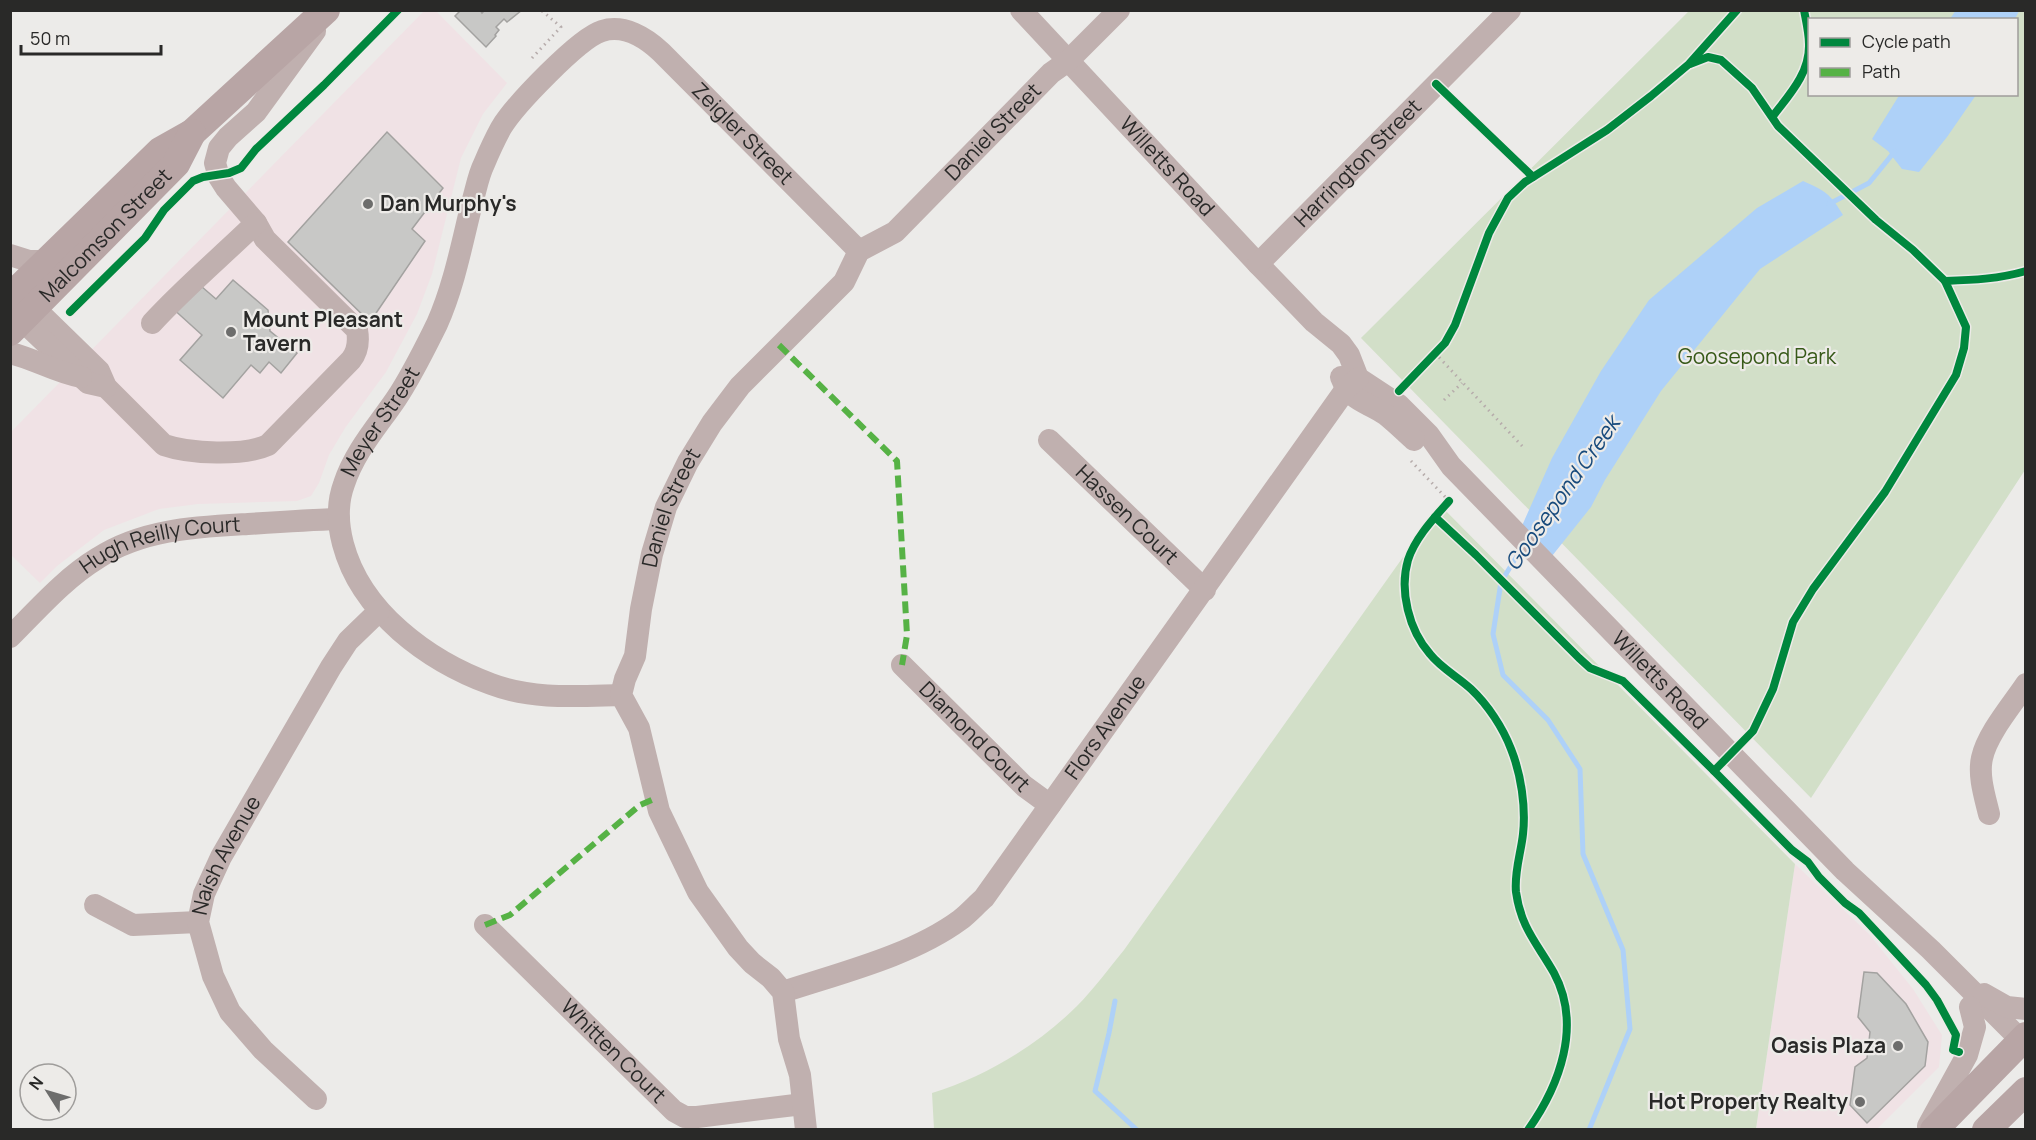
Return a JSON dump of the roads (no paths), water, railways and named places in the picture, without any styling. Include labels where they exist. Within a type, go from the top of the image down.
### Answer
[{"type":"main road","name":"Malcomson Street","points":[[16,306],[48,261],[160,151],[192,133],[326,10]]},
{"type":"main road","name":"Malcomson Street","points":[[16,306],[176,164],[192,133]]},
{"type":"main road","points":[[1934,1130],[2022,1047]]},
{"type":"main road","points":[[1990,1126],[2025,1091]]},
{"type":"street","points":[[16,306],[99,371],[106,387],[165,445],[176,449],[214,452],[256,450],[268,445],[355,355],[359,341],[357,330],[265,239],[256,223],[219,177],[215,163],[219,148],[256,112],[331,10]]},
{"type":"street","name":"Willetts Road","points":[[1021,10],[1314,322],[1352,383],[1355,398],[1385,414],[1420,446],[1451,466],[1730,755],[1869,894],[1931,950],[2022,1047]]},
{"type":"street","name":"Daniel Street","points":[[621,695],[635,656],[641,609],[652,554],[666,507],[688,462],[712,423],[740,386],[844,282],[859,251],[895,232],[1051,73],[1068,61],[1119,10]]},
{"type":"street","name":"Harrington Street","points":[[1258,264],[1510,10]]},
{"type":"street","name":"Zeigler Street","points":[[617,29],[641,36],[652,43],[859,251]]},
{"type":"street","name":"Meyer Street","points":[[617,29],[603,31],[590,37],[570,53],[527,96],[502,126],[483,166],[446,304],[417,365],[396,399],[358,450],[343,486],[339,519],[348,562],[363,590],[379,611],[398,629],[431,653],[492,685],[524,693],[552,696],[621,695]]},
{"type":"street","points":[[152,323],[198,274],[256,223]]},
{"type":"street","points":[[10,255],[29,261],[48,261]]},
{"type":"street","points":[[16,306],[88,383],[106,387]]},
{"type":"street","points":[[10,353],[62,374],[82,377]]},
{"type":"street","name":"Flors Avenue","points":[[783,992],[929,939],[960,920],[984,898],[1352,383]]},
{"type":"street","name":"Hassen Court","points":[[1049,440],[1205,590]]},
{"type":"street","name":"Hugh Reilly Court","points":[[10,637],[74,575],[99,557],[152,534],[195,526],[339,519]]},
{"type":"street","name":"Naish Avenue","points":[[316,1100],[263,1050],[230,1012],[213,976],[198,922],[204,894],[221,857],[331,667],[348,641],[379,611]]},
{"type":"street","name":"Diamond Court","points":[[902,665],[1024,786],[1050,805]]},
{"type":"street","points":[[1989,814],[1982,780],[1982,758],[1990,737],[2025,684]]},
{"type":"street","points":[[621,695],[639,728],[659,811],[698,892],[738,948],[783,992],[789,1039],[800,1075],[806,1130]]},
{"type":"street","name":"Willetts Road","points":[[1869,894],[1907,943],[1970,1007],[2022,1047]]},
{"type":"street","points":[[95,905],[133,925],[198,922]]},
{"type":"street","name":"Whitten Court","points":[[485,925],[674,1111],[685,1117],[697,1117],[803,1104]]},
{"type":"street","points":[[1960,979],[2007,1007],[2025,1009]]},
{"type":"street","points":[[1926,1130],[1967,1055],[1975,1027],[1970,1007]]},
{"type":"street","points":[[1990,1126],[2015,1111],[2025,1110]]},
{"type":"water","points":[[1956,10],[2019,10],[2016,18],[1951,18]]},
{"type":"water","points":[[1899,96],[1975,96],[1919,172],[1902,169],[1888,151],[1872,139]]},
{"type":"water","points":[[1803,181],[1826,194],[1835,202],[1843,215],[1760,269],[1661,391],[1605,480],[1591,507],[1552,556],[1521,528],[1552,458],[1601,371],[1649,300],[1757,208]]},
{"type":"waterway","name":"Goosepond Creek","points":[[1829,204],[1869,183],[1895,151]]},
{"type":"waterway","name":"Goosepond Creek","points":[[1522,548],[1501,582],[1493,634],[1503,675],[1548,720],[1580,769],[1583,854],[1623,950],[1630,1029],[1589,1130]]},
{"type":"waterway","points":[[1115,1001],[1095,1091],[1137,1130]]},
{"type":"place","name":"Dan Murphy's","points":[[368,204]]},
{"type":"place","name":"Mount Pleasant Tavern","points":[[231,332]]},
{"type":"place","name":"Oasis Plaza","points":[[1898,1046]]},
{"type":"place","name":"Hot Property Realty","points":[[1860,1102]]},
{"type":"park label","name":"Goosepond Park","points":[[1757,357]]}]
